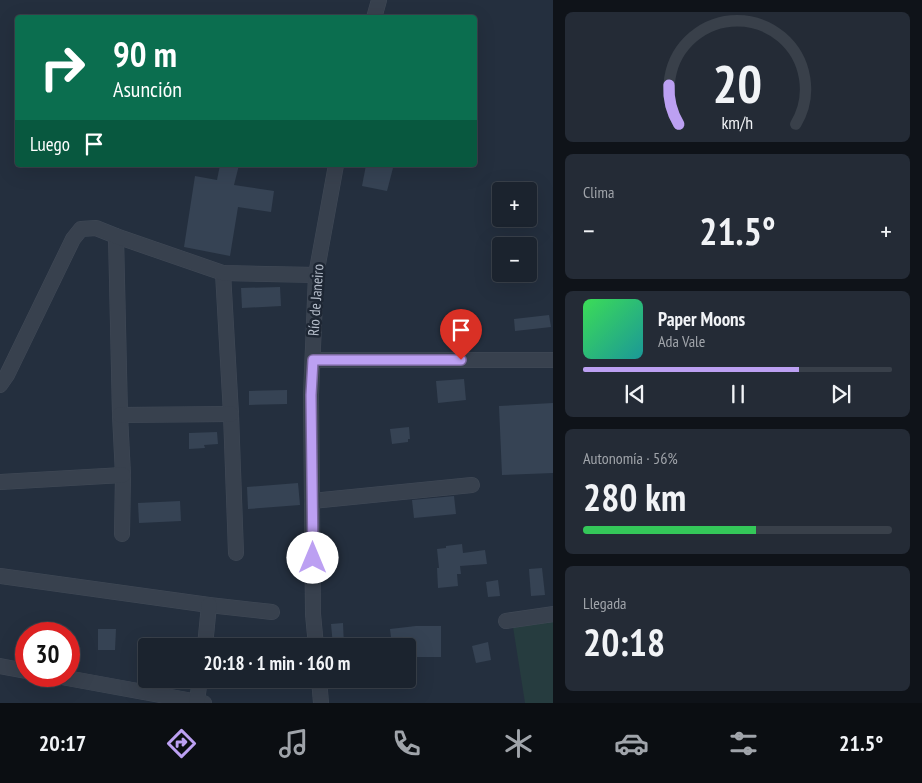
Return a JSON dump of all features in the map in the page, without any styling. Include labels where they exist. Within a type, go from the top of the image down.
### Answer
[{"type":"street","points":[[375,15],[379,0]]},
{"type":"street","name":"Río de Janeiro","points":[[315,638],[313,614],[311,395],[316,276],[336,167]]},
{"type":"street","points":[[0,385],[7,375],[81,229],[96,228],[223,273],[316,276]]},
{"type":"street","points":[[116,236],[123,475],[122,534]]},
{"type":"street","points":[[223,273],[236,553]]},
{"type":"street","points":[[313,360],[553,360]]},
{"type":"street","points":[[120,414],[231,414]]},
{"type":"street","points":[[0,482],[123,475]]},
{"type":"street","points":[[312,501],[472,484]]},
{"type":"street","points":[[0,576],[272,612]]},
{"type":"street","points":[[206,638],[209,604]]},
{"type":"street","points":[[506,621],[553,614]]},
{"type":"street","points":[[0,666],[15,669]]},
{"type":"street","points":[[80,680],[200,702],[200,688]]},
{"type":"street","points":[[320,688],[321,703]]},
{"type":"green space","points":[[553,621],[553,703],[525,703],[513,627]]},
{"type":"building","points":[[220,167],[238,167],[234,185],[274,191],[271,212],[238,207],[230,256],[184,247],[195,176],[217,180]]},
{"type":"building","points":[[366,167],[393,168],[387,191],[362,186]]},
{"type":"building","points":[[280,287],[281,306],[242,308],[241,288]]},
{"type":"building","points":[[549,315],[551,327],[515,331],[514,319]]},
{"type":"building","points":[[464,379],[466,400],[438,403],[436,381]]},
{"type":"building","points":[[287,390],[287,404],[249,405],[249,391]]},
{"type":"building","points":[[553,403],[553,473],[502,475],[499,406]]},
{"type":"building","points":[[409,427],[410,439],[408,439],[408,442],[392,444],[390,429]]},
{"type":"building","points":[[217,432],[218,444],[204,445],[205,448],[189,449],[189,433]]},
{"type":"building","points":[[298,483],[300,505],[248,509],[247,487]]},
{"type":"building","points":[[454,496],[456,514],[414,518],[412,500]]},
{"type":"building","points":[[180,501],[181,521],[139,523],[138,503]]},
{"type":"building","points":[[462,544],[463,553],[485,550],[487,564],[460,566],[461,574],[457,574],[458,586],[438,588],[437,568],[439,568],[437,549]]},
{"type":"building","points":[[542,568],[545,595],[531,596],[529,569]]},
{"type":"building","points":[[498,580],[500,596],[488,597],[486,582]]},
{"type":"building","points":[[343,623],[344,638],[332,638],[331,624]]},
{"type":"building","points":[[441,626],[441,657],[416,657],[416,638],[391,638],[390,629]]},
{"type":"building","points":[[98,629],[116,629],[115,650],[98,650]]},
{"type":"building","points":[[488,642],[491,660],[476,663],[472,646]]},
{"type":"route","points":[[313,558],[311,395],[313,360],[461,360]]}]
